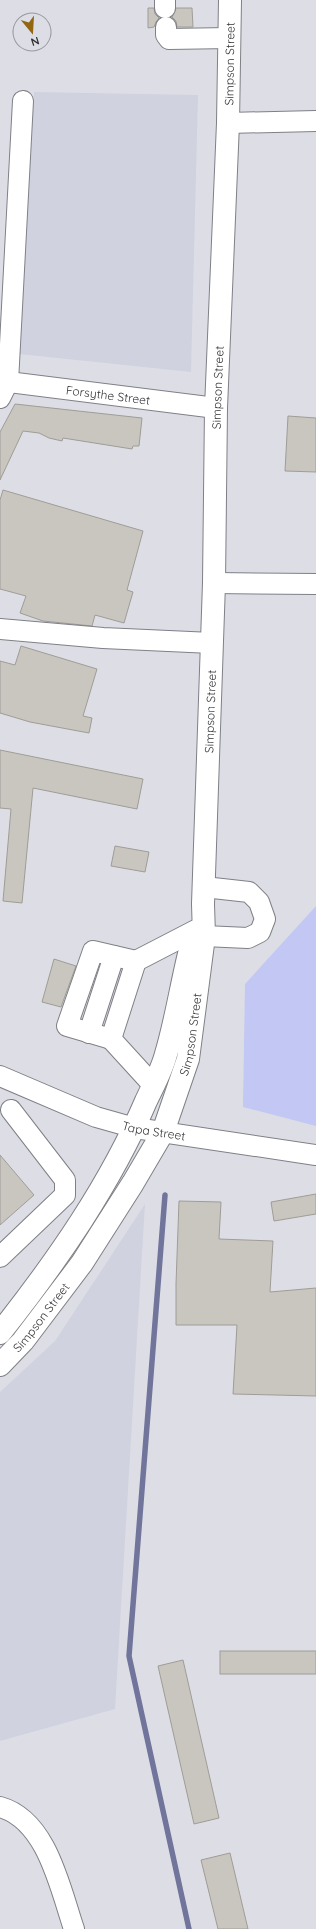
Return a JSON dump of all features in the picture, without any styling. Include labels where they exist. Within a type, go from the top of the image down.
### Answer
[{"type":"main road","name":"Simpson Street","points":[[0,1365],[23,1341],[82,1263],[133,1183],[163,1132],[188,1059],[203,896],[214,583],[216,408],[228,123],[230,0]]},
{"type":"main road","points":[[0,1333],[44,1278],[104,1184],[135,1128],[166,1055],[184,971],[200,933]]},
{"type":"street","points":[[166,12],[166,34],[169,39],[229,38]]},
{"type":"street","points":[[3,387],[23,101]]},
{"type":"street","points":[[228,123],[316,121]]},
{"type":"street","name":"Forsythe Street","points":[[3,387],[216,408]]},
{"type":"street","points":[[214,583],[316,584]]},
{"type":"street","points":[[0,629],[103,638],[212,643]]},
{"type":"street","points":[[153,1086],[111,1039],[67,1026],[93,951],[136,961],[200,933],[248,938],[260,932],[265,918],[259,902],[249,892],[203,896]]},
{"type":"street","points":[[111,1039],[136,961]]},
{"type":"street","name":"Tapa Street","points":[[0,1076],[96,1117],[135,1128],[316,1155]]},
{"type":"street","points":[[0,1257],[65,1195],[65,1180],[5,1114],[32,1090]]},
{"type":"street","points":[[0,1807],[12,1810],[30,1825],[49,1855],[74,1929]]},
{"type":"shaded area","points":[[34,92],[198,95],[191,372],[19,354]]},
{"type":"shaded area","points":[[316,906],[316,1126],[243,1107],[245,984]]},
{"type":"shaded area","points":[[145,1204],[115,1709],[0,1741],[0,1392],[55,1341]]},
{"type":"building","points":[[148,8],[154,8],[155,14],[159,18],[154,27],[148,28]]},
{"type":"building","points":[[176,8],[192,8],[193,27],[177,27],[176,21],[172,17]]},
{"type":"building","points":[[15,404],[142,418],[139,446],[133,446],[132,449],[63,438],[62,441],[49,438],[39,433],[23,431],[0,480],[0,432]]},
{"type":"building","points":[[288,416],[316,418],[316,472],[285,471]]},
{"type":"building","points":[[3,490],[143,531],[127,590],[133,592],[124,623],[95,615],[92,626],[43,621],[20,613],[26,596],[0,589],[0,500]]},
{"type":"building","points":[[21,646],[97,669],[83,716],[92,718],[89,733],[30,722],[0,713],[0,661],[15,665]]},
{"type":"building","points":[[0,750],[143,779],[137,809],[33,788],[22,903],[3,901],[11,809],[0,808]]},
{"type":"building","points":[[115,846],[149,852],[145,872],[111,866]]},
{"type":"building","points":[[54,959],[76,966],[61,1007],[42,1002]]},
{"type":"building","points":[[0,1155],[34,1195],[0,1225]]},
{"type":"building","points":[[316,1194],[316,1214],[274,1221],[271,1202]]},
{"type":"building","points":[[179,1201],[221,1202],[219,1239],[273,1241],[270,1292],[316,1288],[316,1396],[233,1394],[237,1325],[176,1325]]},
{"type":"building","points":[[220,1651],[316,1651],[316,1674],[220,1674]]},
{"type":"building","points":[[183,1660],[219,1818],[194,1824],[158,1666]]},
{"type":"building","points":[[230,1853],[248,1929],[218,1929],[201,1860]]},
{"type":"waterway","points":[[165,1195],[129,1656],[189,1929]]}]
